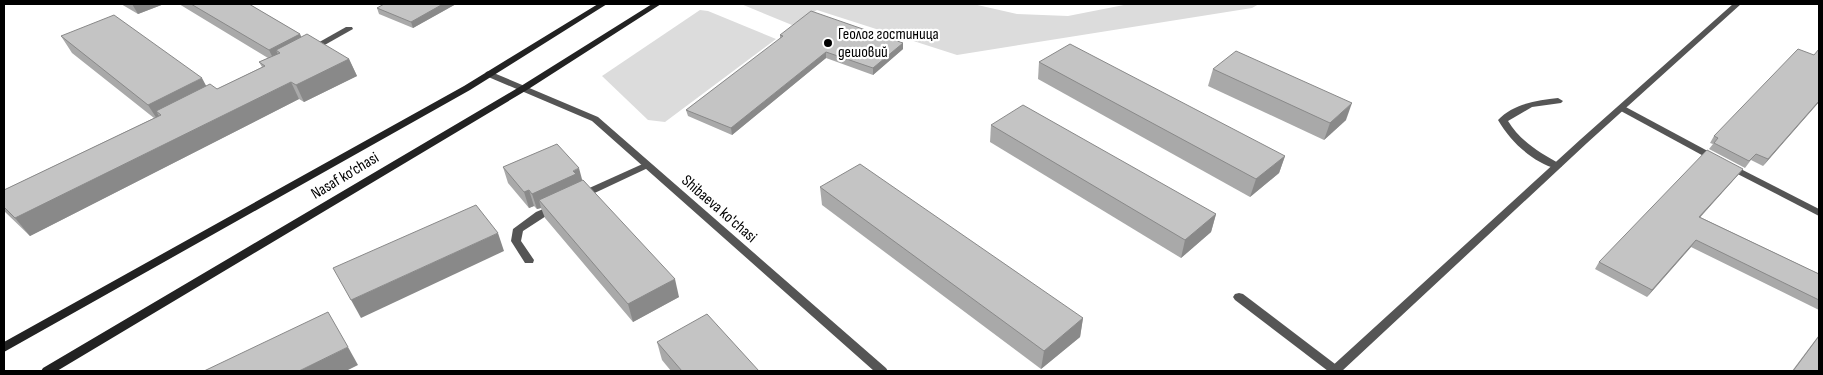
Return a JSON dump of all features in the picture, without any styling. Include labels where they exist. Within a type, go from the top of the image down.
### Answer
[{"type":"main road","name":"Nasaf ko‘chasi","points":[[4,347],[489,74],[603,4]]},
{"type":"main road","name":"Nasaf ko‘chasi","points":[[47,371],[524,88],[656,4]]},
{"type":"street","points":[[1239,297],[1334,371],[1737,4]]},
{"type":"street","points":[[306,51],[349,29]]},
{"type":"street","name":"Shibaeva ko'chasi","points":[[489,74],[595,119],[882,371]]},
{"type":"street","points":[[1557,166],[1532,153],[1510,133],[1503,120],[1518,108],[1558,100]]},
{"type":"street","points":[[1622,108],[1819,213]]},
{"type":"street","points":[[529,260],[516,241],[518,229],[540,214],[647,165]]},
{"type":"shaded area","points":[[741,4],[973,4],[1017,14],[1068,16],[1129,4],[1259,4],[1252,8],[957,55],[817,10],[792,25]]},
{"type":"shaded area","points":[[700,10],[708,11],[776,39],[665,122],[648,120],[602,76]]},
{"type":"building","points":[[191,4],[249,4],[300,34],[269,50]]},
{"type":"building","points":[[384,4],[443,4],[411,22],[377,8]]},
{"type":"building","points":[[811,11],[903,43],[873,68],[826,52],[731,128],[686,110],[783,36],[780,35]]},
{"type":"building","points":[[114,15],[202,78],[148,105],[61,36]]},
{"type":"building","points":[[307,34],[349,59],[296,85],[291,82],[15,218],[4,207],[4,190],[161,115],[156,111],[210,84],[217,89],[265,66],[259,62],[280,53],[276,50]]},
{"type":"building","points":[[1070,44],[1285,156],[1256,179],[1039,62]]},
{"type":"building","points":[[1798,49],[1814,55],[1819,49],[1819,101],[1768,159],[1756,154],[1749,161],[1714,143],[1718,138],[1714,136]]},
{"type":"building","points":[[1236,51],[1352,103],[1330,123],[1213,69]]},
{"type":"building","points":[[1023,105],[1216,214],[1185,240],[991,125]]},
{"type":"building","points":[[557,144],[579,168],[573,171],[576,174],[532,194],[529,190],[524,192],[503,167]]},
{"type":"building","points":[[1707,150],[1743,169],[1699,217],[1819,274],[1819,300],[1696,240],[1652,290],[1599,262]]},
{"type":"building","points":[[860,164],[1083,318],[1044,351],[820,187]]},
{"type":"building","points":[[583,180],[675,279],[628,304],[539,200]]},
{"type":"building","points":[[476,205],[498,233],[351,300],[333,268]]},
{"type":"building","points":[[328,312],[348,347],[299,371],[204,371]]},
{"type":"building","points":[[707,314],[759,371],[682,371],[657,342]]},
{"type":"building","points":[[1819,336],[1819,371],[1793,371]]},
{"type":"place","name":"Геолог гостиница дешовий","points":[[828,43]]}]
